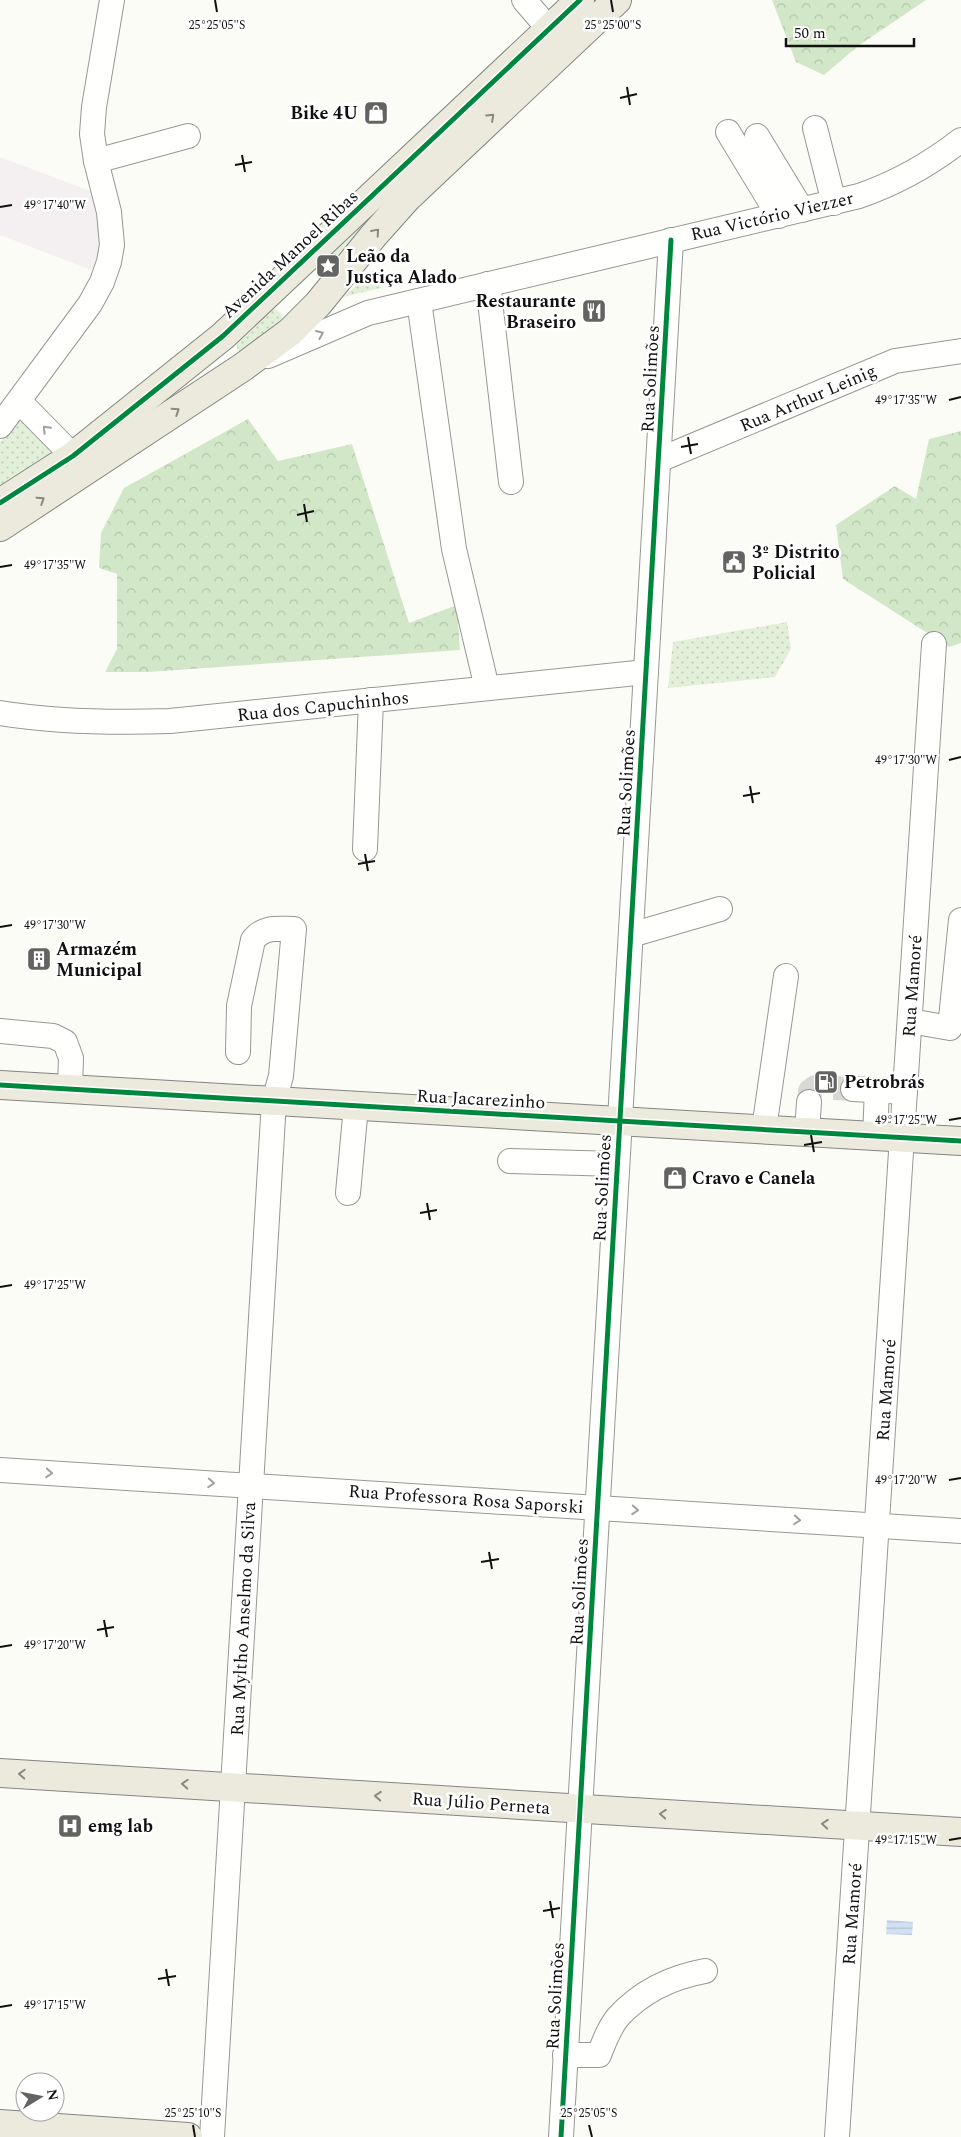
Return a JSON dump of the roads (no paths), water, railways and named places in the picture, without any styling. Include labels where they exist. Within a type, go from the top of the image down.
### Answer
[{"type":"main road","name":"Avenida Manoel Ribas","points":[[0,503],[72,456],[223,336],[580,0]]},
{"type":"main road","points":[[0,527],[243,367],[290,332],[318,304],[367,242],[408,197],[617,0]]},
{"type":"main road","points":[[267,295],[318,304]]},
{"type":"main road","points":[[223,336],[235,360],[243,367]]},
{"type":"main road","name":"Rua Jacarezinho","points":[[0,1085],[961,1141]]},
{"type":"main road","name":"Rua Júlio Perneta","points":[[0,1773],[961,1832]]},
{"type":"main road","points":[[0,2124],[188,2137]]},
{"type":"street","points":[[0,426],[90,304],[102,282],[109,262],[112,229],[110,212],[96,161],[92,121],[112,0]]},
{"type":"street","points":[[524,0],[549,29]]},
{"type":"street","points":[[815,128],[834,203]]},
{"type":"street","points":[[728,132],[778,216]]},
{"type":"street","points":[[96,161],[188,136]]},
{"type":"street","points":[[756,136],[802,210]]},
{"type":"street","name":"Rua Victório Viezzer","points":[[243,367],[368,313],[834,203],[906,178],[961,140]]},
{"type":"street","name":"Rua Solimões","points":[[560,2137],[671,240]]},
{"type":"street","points":[[488,284],[511,482]]},
{"type":"street","points":[[419,301],[454,549],[487,688]]},
{"type":"street","name":"Rua Victório Viezzer","points":[[318,304],[368,313]]},
{"type":"street","name":"Rua Arthur Leinig","points":[[659,460],[895,361],[961,352]]},
{"type":"street","points":[[19,401],[72,456]]},
{"type":"street","name":"Rua Mamoré","points":[[837,2137],[934,644]]},
{"type":"street","name":"Rua dos Capuchinhos","points":[[0,713],[63,721],[129,723],[204,718],[646,672]]},
{"type":"street","points":[[365,848],[371,700]]},
{"type":"street","points":[[631,935],[720,909]]},
{"type":"street","points":[[910,1021],[956,1033],[961,920]]},
{"type":"street","name":"Rua Myltho Anselmo da Silva","points":[[212,2137],[274,1101],[281,1076],[294,930],[268,928],[259,932],[253,940],[239,1006],[238,1052]]},
{"type":"street","points":[[764,1130],[786,976]]},
{"type":"street","points":[[0,1031],[53,1036],[65,1042],[71,1058],[70,1089]]},
{"type":"street","points":[[853,1089],[905,1092]]},
{"type":"street","points":[[875,1136],[877,1090]]},
{"type":"street","points":[[807,1132],[809,1102]]},
{"type":"street","points":[[348,1193],[356,1106]]},
{"type":"street","points":[[510,1161],[617,1164]]},
{"type":"street","name":"Rua Professora Rosa Saporski","points":[[0,1470],[961,1531]]},
{"type":"street","points":[[565,2055],[599,2055],[606,2036],[617,2018],[639,1999],[659,1986],[680,1976],[705,1971]]},
{"type":"water","points":[[887,1920],[913,1922],[912,1935],[886,1934]]},
{"type":"tunnel","points":[[809,1102],[810,1091],[815,1087],[853,1089]]},
{"type":"place","name":"Bike 4U","points":[[376,113]]},
{"type":"place","name":"Leão da Justiça Alado","points":[[328,266]]},
{"type":"place","name":"Restaurante Braseiro","points":[[594,311]]},
{"type":"place","name":"3º Distrito Policial","points":[[734,562]]},
{"type":"place","name":"Armazém Municipal","points":[[39,959]]},
{"type":"place","name":"Petrobrás","points":[[826,1082]]},
{"type":"place","name":"Cravo e Canela","points":[[675,1178]]},
{"type":"place","name":"emg lab","points":[[70,1826]]}]
